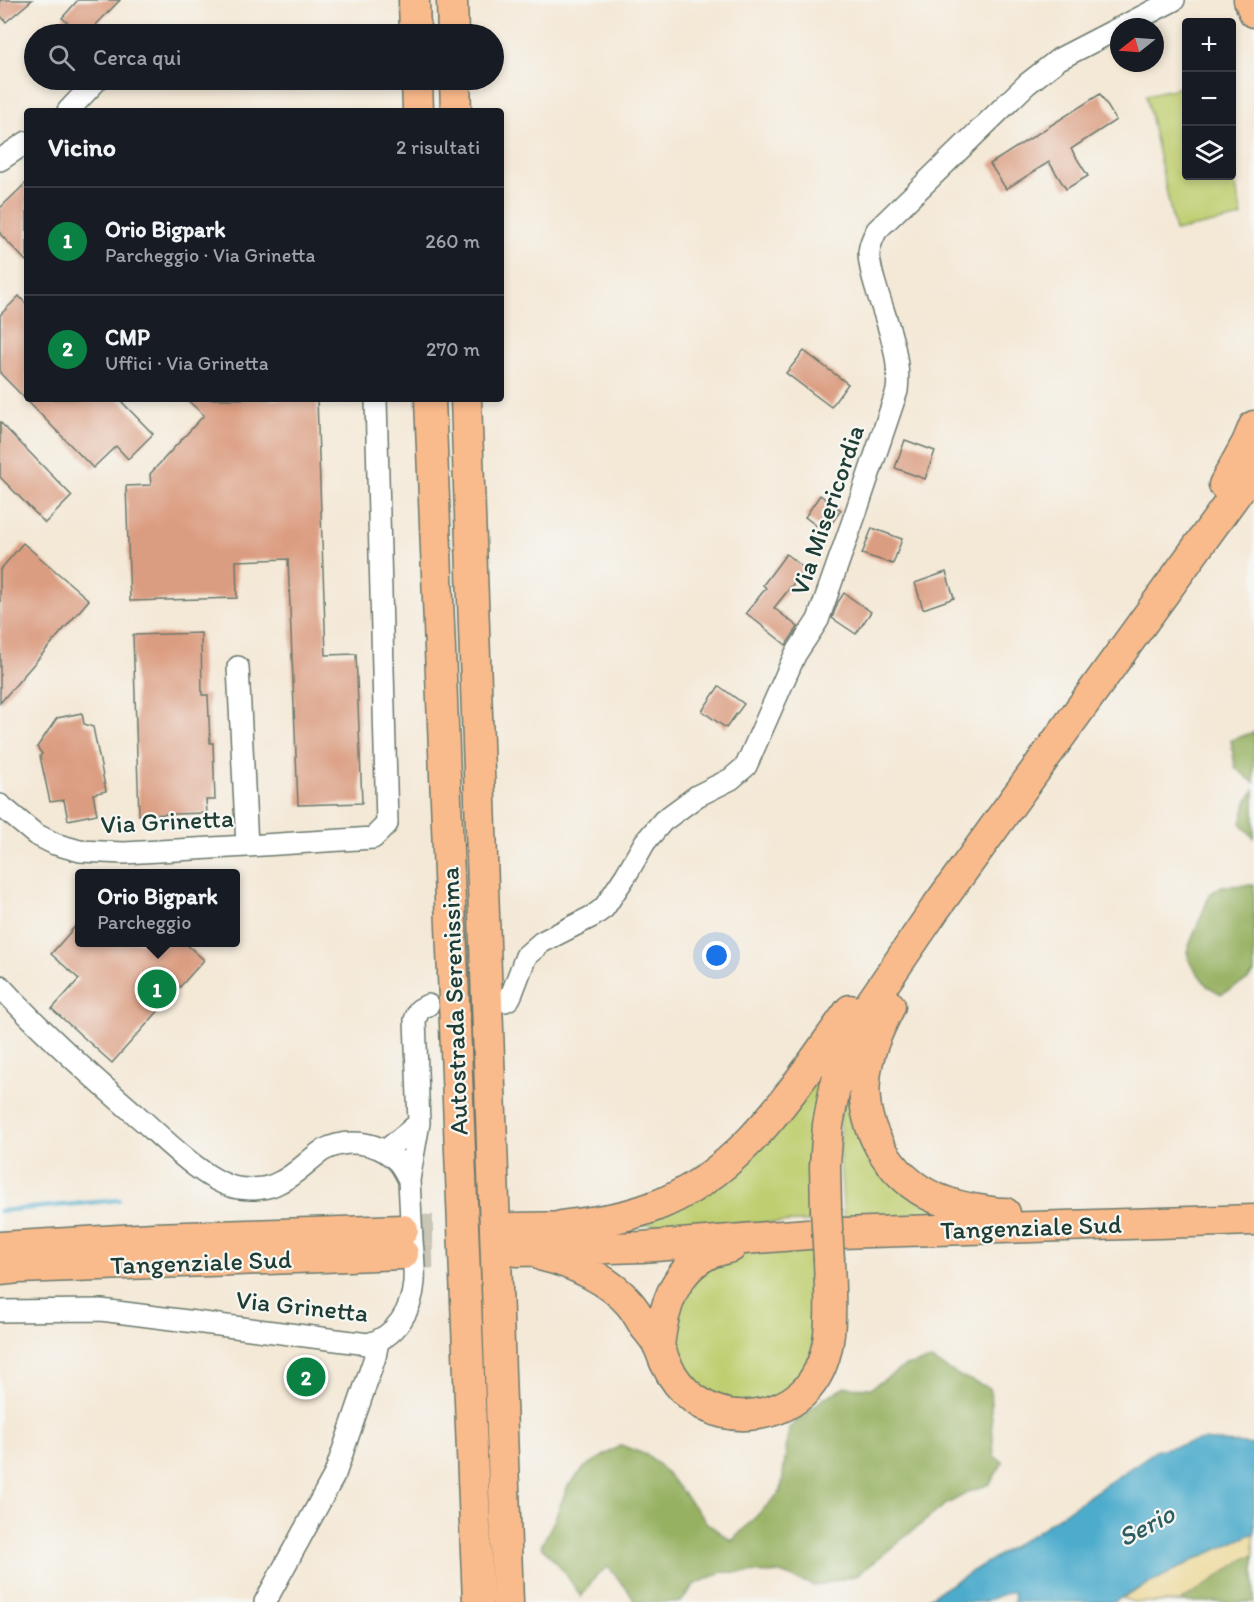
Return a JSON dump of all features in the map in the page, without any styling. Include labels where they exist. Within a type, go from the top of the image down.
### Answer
[{"type":"highway","points":[[414,0],[415,24]]},
{"type":"highway","points":[[452,0],[453,24]]},
{"type":"highway","points":[[1249,0],[1254,12]]},
{"type":"highway","points":[[417,90],[418,108]]},
{"type":"highway","points":[[455,90],[456,108]]},
{"type":"highway","name":"Autostrada Serenissima","points":[[430,402],[478,1602]]},
{"type":"highway","name":"Autostrada Serenissima","points":[[466,402],[508,1602]]},
{"type":"highway","points":[[1119,656],[1140,608],[1232,473],[1254,426]]},
{"type":"highway","points":[[515,1240],[547,1257],[605,1282],[631,1304],[659,1346],[666,1364],[679,1384],[691,1397],[705,1406],[725,1414],[747,1416],[766,1413],[796,1399],[811,1385],[821,1368],[828,1345],[830,1317],[825,1166],[828,1125],[835,1087],[845,1053],[864,1013],[935,909],[1254,469]]},
{"type":"highway","points":[[935,909],[935,939],[891,1005],[879,1027],[868,1061],[865,1081],[867,1115],[872,1131],[890,1163],[922,1190],[945,1202],[969,1208],[999,1214],[1105,1214],[1151,1223]]},
{"type":"highway","points":[[561,1226],[621,1218],[651,1208],[702,1182],[731,1160],[767,1124],[803,1077],[911,923],[935,909]]},
{"type":"highway","name":"Tangenziale Sud","points":[[515,1240],[642,1247],[808,1234],[1254,1220]]},
{"type":"highway","name":"Tangenziale Sud","points":[[515,1240],[561,1226],[808,1234]]},
{"type":"highway","points":[[659,1346],[665,1307],[679,1280],[693,1264],[709,1254],[730,1247],[808,1234]]},
{"type":"highway","name":"Tangenziale Sud","points":[[0,1247],[154,1238],[403,1242],[0,1270]]},
{"type":"street","name":"Via Misericordia","points":[[1139,18],[1174,0]]},
{"type":"street","name":"Via Misericordia","points":[[505,1001],[512,993],[526,956],[556,933],[593,916],[604,908],[645,842],[663,821],[697,796],[731,779],[746,766],[795,655],[818,620],[897,391],[898,365],[894,346],[870,264],[871,241],[877,230],[1027,84],[1059,59],[1110,33]]},
{"type":"street","points":[[71,108],[88,90]]},
{"type":"street","points":[[0,160],[24,144]]},
{"type":"street","points":[[247,846],[373,838],[387,824],[376,402]]},
{"type":"street","name":"Via Grinetta","points":[[0,805],[35,834],[55,844],[80,851],[124,853],[247,846],[238,667]]},
{"type":"street","points":[[0,986],[21,1009],[116,1097],[192,1163],[219,1181],[237,1188],[257,1188],[276,1184],[293,1175],[324,1150],[338,1144],[354,1143],[385,1151],[396,1159],[409,1180]]},
{"type":"street","points":[[409,1180],[419,1124],[415,1020],[419,1010],[428,1005]]},
{"type":"street","points":[[385,1151],[419,1124]]},
{"type":"street","name":"Via Grinetta","points":[[0,1311],[101,1310],[368,1344],[378,1341],[390,1334],[400,1323],[410,1303],[414,1282],[409,1180]]},
{"type":"street","points":[[265,1602],[335,1474],[375,1357],[378,1341]]},
{"type":"green space","points":[[1182,87],[1182,180],[1235,180],[1242,217],[1175,231],[1146,95]]},
{"type":"green space","points":[[1254,732],[1254,783],[1235,767],[1231,740]]},
{"type":"green space","points":[[1254,790],[1254,838],[1241,823],[1246,803]]},
{"type":"green space","points":[[1254,885],[1254,973],[1247,981],[1221,994],[1207,986],[1190,963],[1187,951],[1210,894],[1222,886]]},
{"type":"green space","points":[[826,1059],[811,1160],[810,1222],[639,1225]]},
{"type":"green space","points":[[851,1071],[866,1134],[963,1218],[844,1221],[840,1120]]},
{"type":"green space","points":[[812,1250],[817,1317],[809,1371],[781,1397],[741,1406],[698,1390],[669,1341],[689,1276],[745,1251]]},
{"type":"green space","points":[[931,1360],[960,1376],[990,1388],[994,1456],[1003,1462],[990,1484],[945,1505],[857,1575],[815,1586],[780,1573],[721,1572],[694,1585],[681,1602],[635,1602],[608,1567],[596,1576],[581,1597],[566,1574],[541,1546],[568,1486],[585,1467],[621,1445],[649,1456],[667,1473],[707,1523],[732,1541],[781,1491],[789,1428],[824,1398],[845,1387],[871,1388],[905,1366]]},
{"type":"green space","points":[[1254,1555],[1254,1602],[1180,1602],[1246,1558]]},
{"type":"sand","points":[[1254,1533],[1254,1555],[1180,1602],[1133,1602],[1122,1598],[1196,1559]]},
{"type":"water","name":"Serio","points":[[1203,1440],[1254,1445],[1254,1533],[1196,1559],[1113,1602],[1013,1602],[1015,1599],[1013,1591],[983,1602],[922,1602],[1033,1534],[1157,1450]]},
{"type":"building","points":[[0,0],[32,0],[6,22],[0,15]]},
{"type":"building","points":[[78,0],[120,0],[97,24],[70,24],[62,18]]},
{"type":"building","points":[[1100,94],[1116,120],[1071,149],[1088,176],[1066,189],[1049,162],[1006,189],[990,164]]},
{"type":"building","points":[[24,185],[24,259],[0,234],[0,208]]},
{"type":"building","points":[[19,296],[24,302],[24,398],[0,373],[0,315]]},
{"type":"building","points":[[804,351],[848,384],[831,407],[786,373]]},
{"type":"building","points":[[28,402],[122,402],[153,434],[128,459],[116,446],[93,468]]},
{"type":"building","points":[[189,402],[317,402],[326,655],[356,654],[362,803],[298,805],[288,559],[236,561],[237,598],[130,601],[126,486],[151,485],[150,474],[204,415]]},
{"type":"building","points":[[0,422],[72,496],[45,523],[0,477]]},
{"type":"building","points":[[905,440],[935,451],[925,479],[895,468]]},
{"type":"building","points":[[820,495],[841,510],[825,532],[805,517]]},
{"type":"building","points":[[872,528],[902,539],[893,564],[862,554]]},
{"type":"building","points":[[23,543],[89,600],[0,703],[0,570]]},
{"type":"building","points":[[786,554],[805,569],[774,608],[798,627],[786,645],[746,613],[766,588],[763,585]]},
{"type":"building","points":[[946,572],[954,598],[923,609],[915,583]]},
{"type":"building","points":[[844,593],[871,612],[856,634],[832,618]]},
{"type":"building","points":[[201,633],[202,695],[208,695],[215,800],[206,800],[207,813],[139,815],[133,635]]},
{"type":"building","points":[[719,686],[744,704],[726,728],[702,711]]},
{"type":"building","points":[[82,713],[84,724],[93,727],[106,791],[93,794],[97,814],[68,820],[64,800],[50,802],[40,756],[42,754],[37,747],[57,718]]},
{"type":"building","points":[[75,927],[75,947],[190,947],[204,960],[112,1063],[52,1009],[79,979],[51,954]]},
{"type":"waterway","points":[[0,1211],[119,1200]]},
{"type":"tunnel","points":[[403,1230],[489,1229]]},
{"type":"tunnel","points":[[403,1254],[490,1252]]},
{"type":"place","name":"Orio Bigpark","points":[[157,989]]},
{"type":"place","name":"CMP","points":[[306,1377]]}]
